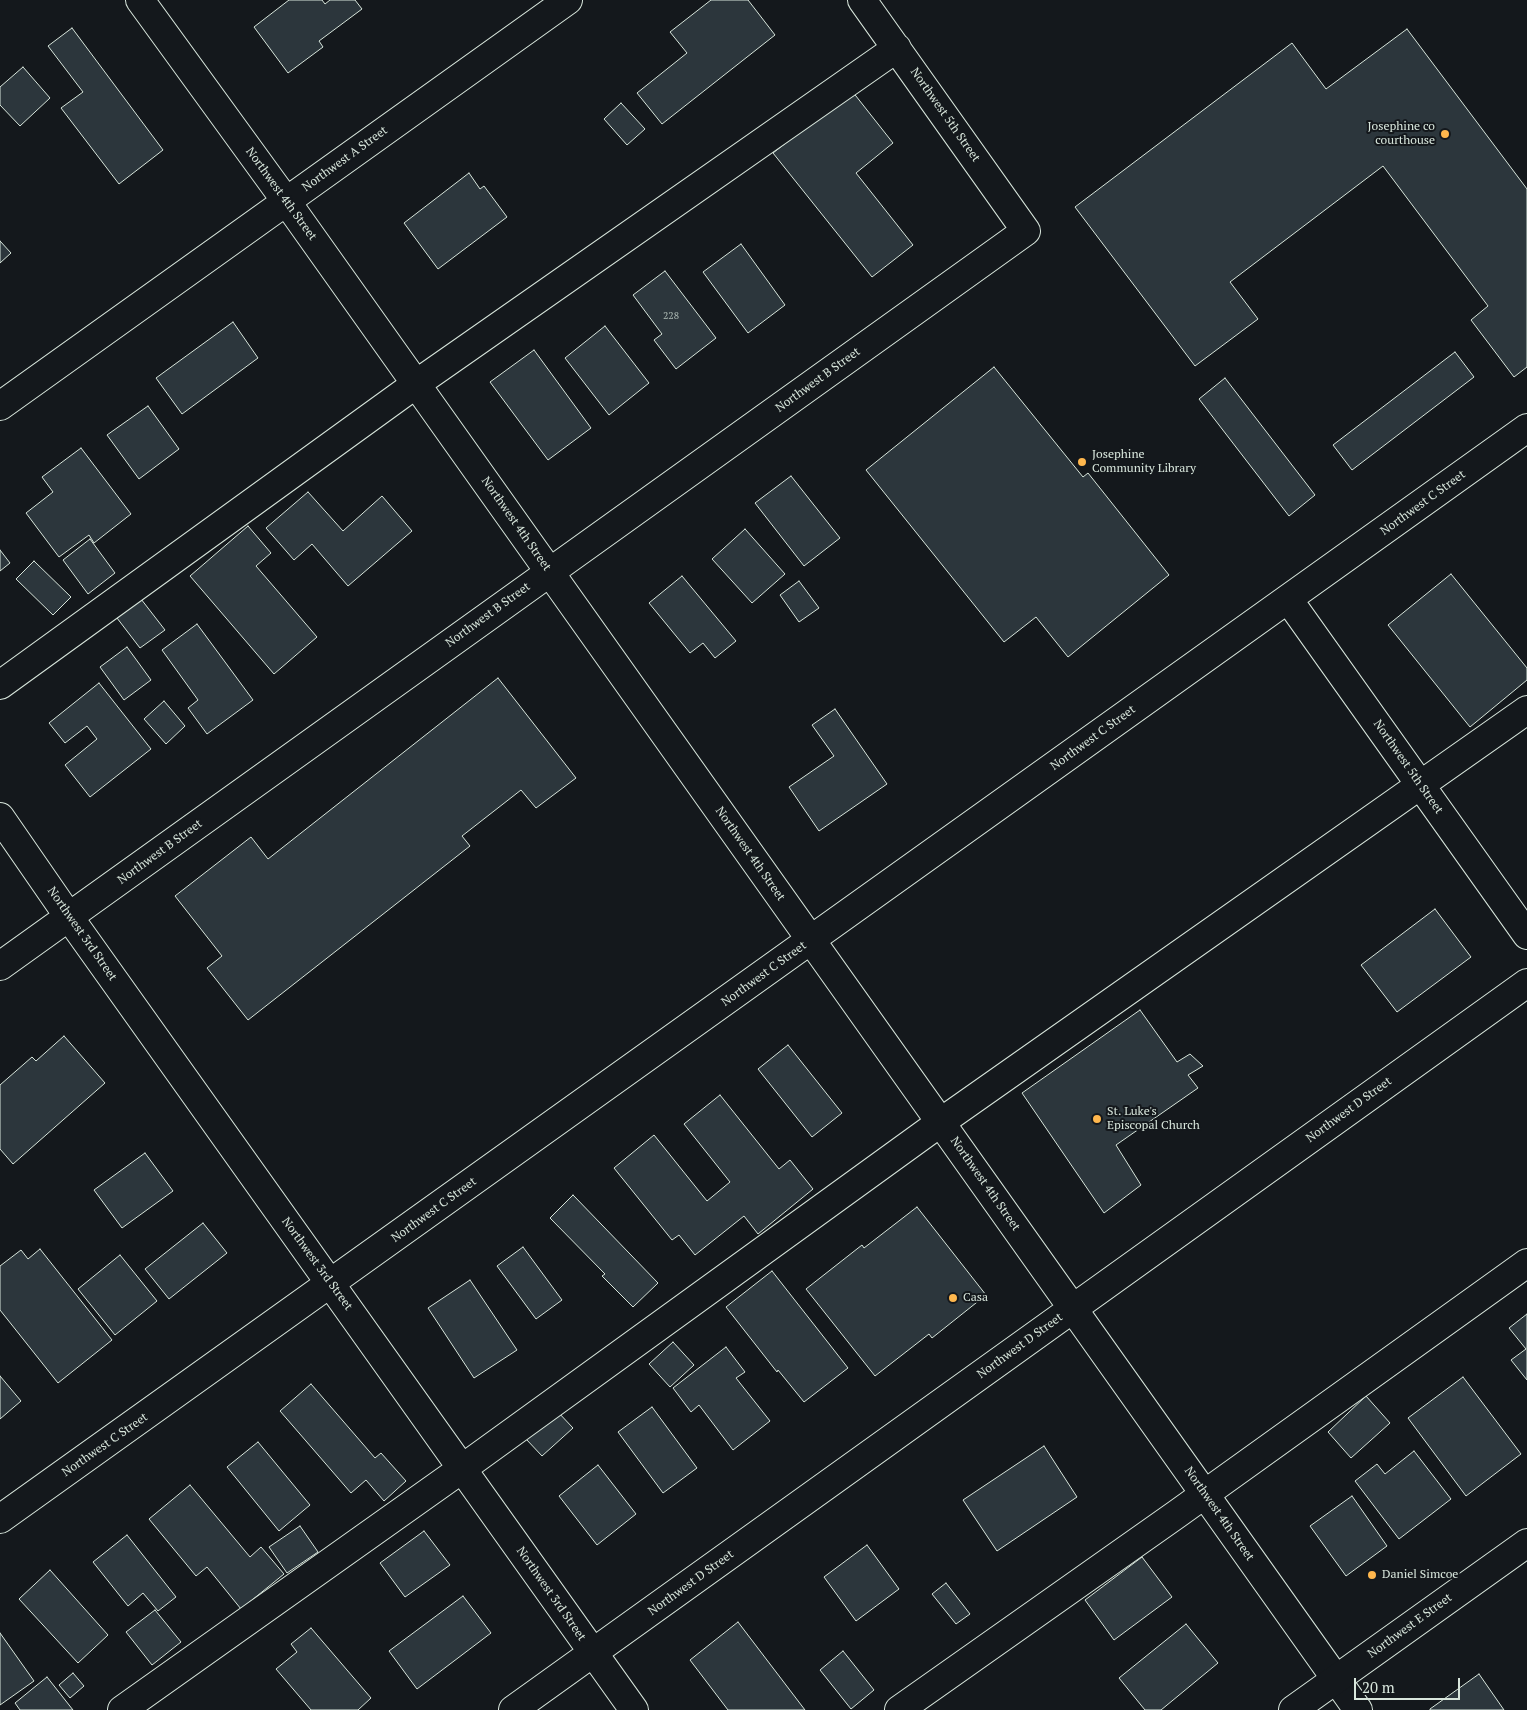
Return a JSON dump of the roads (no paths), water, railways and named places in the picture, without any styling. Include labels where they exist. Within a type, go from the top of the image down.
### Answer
[{"type":"street","name":"Northwest 4th Street","points":[[140,0],[286,201],[1358,1710]]},
{"type":"street","name":"Northwest A Street","points":[[0,406],[568,0]]},
{"type":"street","name":"Northwest 5th Street","points":[[862,0],[1026,231]]},
{"type":"street","points":[[0,685],[416,384],[897,48]]},
{"type":"street","name":"Northwest B Street","points":[[0,966],[1026,231]]},
{"type":"street","name":"Northwest C Street","points":[[0,1519],[1527,428]]},
{"type":"street","name":"Northwest 5th Street","points":[[1288,599],[1527,935]]},
{"type":"street","points":[[122,1710],[463,1468],[941,1122],[1527,710]]},
{"type":"street","name":"Northwest 3rd Street","points":[[0,817],[69,917],[634,1710]]},
{"type":"street","name":"Northwest D Street","points":[[513,1710],[1527,983]]},
{"type":"street","points":[[899,1710],[1527,1263]]},
{"type":"street","name":"Northwest E Street","points":[[1293,1710],[1527,1543]]},
{"type":"place","name":"Josephine co courthouse","points":[[1445,134]]},
{"type":"place","name":"Josephine Community Library","points":[[1082,462]]},
{"type":"place","name":"St. Luke's Episcopal Church","points":[[1097,1119]]},
{"type":"place","name":"Casa","points":[[953,1298]]},
{"type":"place","name":"Daniel Simcoe","points":[[1372,1575]]}]
